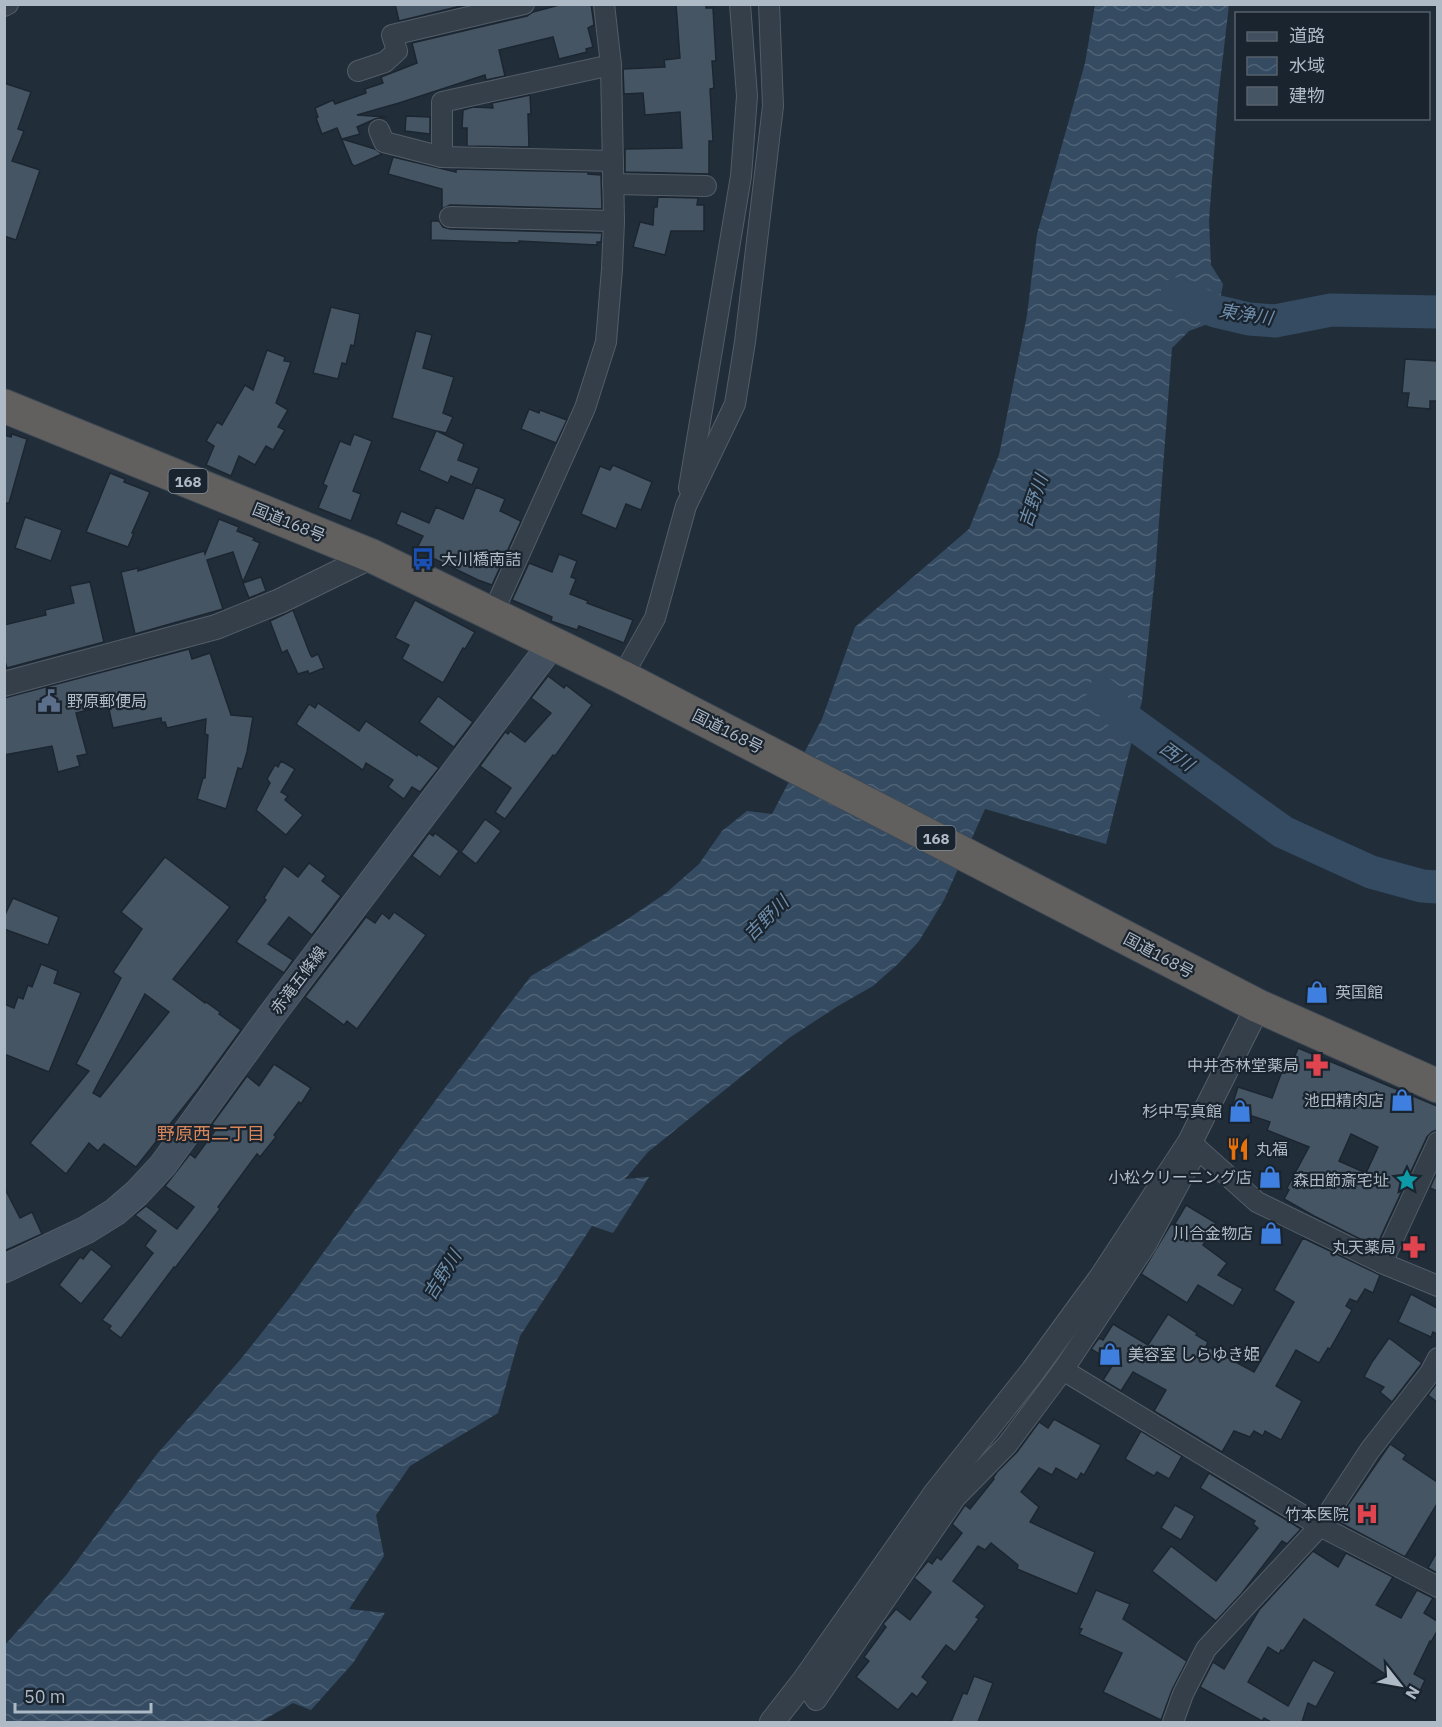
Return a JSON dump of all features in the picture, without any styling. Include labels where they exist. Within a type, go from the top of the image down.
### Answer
[{"type":"highway","name":"国道168号","points":[[4,406],[372,556],[628,680],[1248,1001],[1437,1086]]},
{"type":"main road","name":"赤滝五條線","points":[[4,1269],[95,1224],[137,1193],[156,1172],[552,644]]},
{"type":"street","points":[[358,71],[385,62],[397,51],[392,35],[524,4]]},
{"type":"street","points":[[492,615],[585,408],[606,342],[614,221],[614,161],[611,65],[604,4]]},
{"type":"street","points":[[628,680],[655,618],[686,506],[741,176],[747,96],[741,4]]},
{"type":"street","points":[[686,506],[735,404],[745,342],[773,106],[770,4]]},
{"type":"street","points":[[442,157],[442,102],[611,65]]},
{"type":"street","points":[[379,130],[384,142],[442,157],[614,161]]},
{"type":"street","points":[[614,184],[706,186]]},
{"type":"street","points":[[450,216],[614,221]]},
{"type":"street","points":[[4,684],[216,627],[280,601],[372,556]]},
{"type":"street","points":[[804,1681],[816,1700],[956,1497],[1007,1445],[1063,1370],[1146,1245],[1193,1146],[1248,1001]]},
{"type":"street","points":[[1382,1263],[1437,1142]]},
{"type":"street","points":[[1193,1146],[1257,1202],[1382,1263],[1437,1286]]},
{"type":"street","points":[[772,1722],[804,1681],[936,1493],[1033,1371],[1101,1278],[1193,1146]]},
{"type":"street","points":[[1173,1722],[1183,1694],[1206,1649],[1320,1526],[1370,1450],[1430,1372],[1437,1358]]},
{"type":"street","points":[[1063,1370],[1320,1526],[1437,1587]]},
{"type":"water","name":"吉野川","points":[[1095,5],[1229,5],[1218,99],[1209,221],[1211,265],[1223,284],[1216,321],[1189,331],[1172,348],[1155,575],[1142,701],[1106,844],[985,809],[944,900],[919,941],[899,963],[873,986],[789,1038],[648,1152],[625,1179],[649,1177],[613,1233],[592,1226],[520,1336],[498,1413],[410,1466],[376,1515],[384,1556],[349,1609],[385,1613],[353,1663],[311,1710],[293,1703],[260,1722],[5,1722],[5,1645],[67,1574],[157,1454],[240,1360],[295,1291],[441,1093],[531,976],[623,922],[666,893],[699,864],[722,831],[747,811],[772,814],[822,719],[855,627],[969,529],[999,455],[1027,315],[1037,234],[1085,63]]},
{"type":"building","points":[[395,4],[469,4],[399,21]]},
{"type":"building","points":[[563,4],[591,4],[594,25],[588,28],[593,47],[586,49],[587,52],[559,59],[553,37],[499,50],[505,76],[486,80],[485,75],[357,115],[386,117],[357,127],[360,134],[342,139],[375,149],[382,154],[355,166],[352,164],[337,128],[322,134],[315,108],[333,100],[335,104],[366,93],[365,89],[383,83],[381,77],[417,63],[412,43],[527,16],[533,12]]},
{"type":"building","points":[[676,4],[706,4],[706,8],[713,8],[716,61],[712,61],[714,88],[710,89],[713,141],[709,141],[709,174],[625,172],[625,149],[682,148],[680,112],[645,115],[643,93],[624,94],[623,69],[665,67],[664,60],[680,58]]},
{"type":"building","points":[[4,83],[31,92],[18,129],[24,131],[12,161],[40,170],[16,240],[4,236]]},
{"type":"building","points":[[530,95],[529,147],[467,146],[467,128],[462,128],[463,110],[473,107],[493,108],[492,103]]},
{"type":"building","points":[[406,116],[430,117],[430,134],[405,131]]},
{"type":"building","points":[[393,157],[456,172],[456,169],[588,172],[588,174],[601,175],[602,209],[450,205],[442,209],[442,189],[388,174]]},
{"type":"building","points":[[658,197],[698,198],[697,205],[704,205],[704,231],[671,231],[665,255],[633,247],[640,222],[653,225],[654,207],[657,207]]},
{"type":"building","points":[[431,221],[439,221],[443,227],[450,229],[602,233],[601,242],[597,242],[597,245],[431,240]]},
{"type":"building","points":[[331,307],[360,314],[354,346],[351,345],[346,364],[342,363],[338,379],[313,373]]},
{"type":"building","points":[[416,331],[432,335],[423,368],[454,377],[443,413],[453,417],[446,433],[437,431],[464,444],[458,460],[479,468],[472,485],[451,476],[448,483],[419,470],[436,431],[392,418]]},
{"type":"building","points":[[267,350],[285,357],[284,361],[291,362],[276,403],[288,410],[278,427],[285,430],[273,450],[266,446],[255,465],[239,456],[231,476],[206,465],[214,446],[206,441],[217,422],[222,425],[245,385],[253,390]]},
{"type":"building","points":[[1405,359],[1437,361],[1437,401],[1430,401],[1430,409],[1407,407],[1409,393],[1402,393]]},
{"type":"building","points":[[529,409],[539,413],[540,410],[567,420],[556,443],[521,429]]},
{"type":"building","points":[[12,434],[27,439],[9,503],[4,503],[4,435],[11,437]]},
{"type":"building","points":[[354,434],[372,441],[353,491],[361,494],[351,521],[318,508],[327,486],[323,484],[340,441],[350,445]]},
{"type":"building","points":[[613,465],[652,482],[641,510],[626,504],[616,529],[581,514],[600,466],[610,470]]},
{"type":"building","points":[[110,473],[125,479],[124,482],[150,492],[128,547],[86,532]]},
{"type":"building","points":[[476,487],[505,499],[500,511],[521,521],[492,585],[416,550],[423,536],[396,524],[401,511],[429,523],[436,507],[463,519]]},
{"type":"building","points":[[25,517],[62,530],[51,561],[15,548]]},
{"type":"building","points":[[219,519],[239,527],[237,531],[255,538],[253,540],[260,543],[243,582],[233,552],[207,560],[223,609],[135,634],[121,572],[138,568],[138,571],[204,551],[205,554]]},
{"type":"building","points":[[559,554],[577,561],[571,577],[576,579],[570,594],[588,601],[587,603],[633,620],[624,643],[579,626],[577,630],[551,621],[552,617],[512,600],[529,563],[552,572]]},
{"type":"building","points":[[261,577],[266,591],[249,598],[243,583]]},
{"type":"building","points":[[90,582],[104,642],[7,668],[4,658],[4,625],[46,615],[45,610],[74,603],[70,586]]},
{"type":"building","points":[[415,600],[475,632],[443,683],[402,659],[409,645],[395,638]]},
{"type":"building","points":[[293,610],[310,654],[312,657],[318,654],[324,668],[309,674],[308,671],[298,674],[287,650],[282,653],[270,621]]},
{"type":"building","points":[[189,649],[192,659],[210,653],[231,715],[253,717],[247,752],[242,769],[238,768],[226,809],[197,799],[203,778],[205,778],[208,735],[205,734],[206,719],[167,728],[161,718],[113,728],[108,705],[76,713],[87,754],[77,756],[80,766],[58,772],[52,746],[4,755],[4,698]]},
{"type":"building","points":[[548,676],[564,688],[566,685],[592,705],[505,819],[495,812],[511,788],[480,766],[505,732],[508,734],[510,731],[525,742],[551,713],[531,698]]},
{"type":"building","points":[[438,696],[473,722],[454,747],[419,722]]},
{"type":"building","points":[[318,703],[359,731],[366,721],[417,756],[418,754],[439,768],[420,792],[412,787],[404,799],[388,787],[393,780],[366,763],[363,770],[296,724],[309,704],[315,708]]},
{"type":"building","points":[[281,761],[295,769],[281,792],[288,796],[285,800],[303,815],[286,835],[256,810],[270,783],[267,779],[275,765],[278,767]]},
{"type":"building","points":[[485,819],[501,831],[476,864],[461,852]]},
{"type":"building","points":[[429,833],[433,836],[435,833],[459,851],[440,877],[412,856]]},
{"type":"building","points":[[165,857],[230,907],[173,979],[241,1030],[136,1167],[104,1144],[98,1151],[89,1143],[66,1174],[30,1143],[89,1071],[76,1064],[121,978],[113,972],[142,929],[121,912]],"holes":[[[145,994],[169,1012],[100,1097],[93,1093]]]},
{"type":"building","points":[[309,863],[326,876],[322,881],[341,896],[312,935],[289,917],[268,944],[293,960],[284,973],[236,942],[266,900],[264,898],[284,866],[298,877]]},
{"type":"building","points":[[13,898],[59,917],[48,945],[4,929],[4,917]]},
{"type":"building","points":[[394,912],[426,935],[357,1029],[347,1021],[344,1025],[305,997],[366,917],[375,923],[382,913],[389,919]]},
{"type":"building","points":[[41,964],[58,971],[54,983],[81,993],[49,1072],[4,1054],[4,1004],[14,1008],[18,997],[23,999],[28,985],[32,987]]},
{"type":"building","points":[[1298,1048],[1437,1106],[1437,1130],[1427,1137],[1376,1247],[1284,1199],[1289,1190],[1287,1188],[1309,1147],[1267,1130],[1270,1122],[1231,1109],[1238,1087],[1272,1098],[1284,1066],[1290,1068]],"holes":[[[1351,1134],[1378,1147],[1366,1173],[1339,1161]]]},
{"type":"building","points":[[274,1064],[311,1088],[301,1104],[299,1102],[274,1135],[276,1137],[260,1157],[257,1154],[218,1207],[220,1209],[121,1338],[109,1329],[111,1326],[102,1320],[153,1253],[145,1246],[156,1231],[135,1215],[146,1206],[177,1229],[194,1207],[165,1186],[190,1154],[195,1158],[217,1128],[212,1124],[247,1076],[259,1086]]},
{"type":"building","points":[[1437,1172],[1437,1191],[1430,1188]]},
{"type":"building","points":[[4,1187],[20,1218],[32,1212],[42,1234],[4,1251]]},
{"type":"building","points":[[1186,1205],[1216,1223],[1203,1245],[1227,1263],[1218,1275],[1243,1289],[1233,1306],[1198,1285],[1187,1303],[1141,1274],[1171,1224],[1174,1225]]},
{"type":"building","points":[[1303,1238],[1380,1275],[1373,1293],[1365,1289],[1357,1302],[1350,1299],[1346,1306],[1352,1310],[1330,1349],[1328,1348],[1319,1363],[1296,1350],[1276,1386],[1302,1401],[1281,1440],[1265,1431],[1263,1436],[1254,1431],[1250,1437],[1234,1431],[1222,1452],[1154,1411],[1166,1390],[1133,1372],[1121,1391],[1103,1380],[1114,1363],[1091,1349],[1099,1338],[1103,1340],[1113,1324],[1148,1345],[1168,1314],[1208,1342],[1206,1346],[1254,1372],[1294,1302],[1274,1290]]},
{"type":"building","points":[[91,1249],[112,1266],[81,1304],[59,1285],[80,1257],[83,1259]]},
{"type":"building","points":[[1411,1294],[1437,1308],[1437,1334],[1433,1332],[1431,1337],[1398,1322]]},
{"type":"building","points":[[1389,1338],[1422,1363],[1392,1402],[1380,1392],[1384,1387],[1364,1377]]},
{"type":"building","points":[[1437,1383],[1437,1402],[1428,1395]]},
{"type":"building","points":[[1054,1419],[1101,1445],[1084,1475],[1081,1473],[1077,1480],[1056,1468],[1052,1475],[1039,1468],[1021,1492],[1039,1507],[1030,1522],[1095,1552],[1077,1594],[1017,1569],[1018,1565],[991,1543],[985,1550],[978,1546],[953,1581],[985,1606],[976,1617],[979,1619],[955,1652],[946,1645],[922,1677],[928,1682],[917,1697],[912,1693],[898,1710],[856,1677],[869,1661],[864,1657],[886,1627],[883,1624],[896,1609],[910,1620],[931,1592],[914,1578],[928,1561],[932,1564],[937,1557],[941,1560],[962,1533],[952,1524],[965,1505],[970,1509],[997,1472],[1017,1452],[1039,1422],[1048,1428]]},
{"type":"building","points":[[1141,1431],[1182,1456],[1169,1479],[1157,1472],[1154,1476],[1125,1459]]},
{"type":"building","points":[[1390,1444],[1406,1455],[1403,1459],[1437,1482],[1437,1504],[1405,1557],[1337,1521]]},
{"type":"building","points":[[1209,1473],[1301,1529],[1287,1544],[1282,1541],[1242,1593],[1216,1621],[1152,1571],[1171,1546],[1216,1581],[1258,1528],[1253,1524],[1255,1521],[1200,1488]]},
{"type":"building","points":[[1175,1505],[1195,1516],[1181,1540],[1161,1528]]},
{"type":"building","points":[[1313,1551],[1338,1567],[1346,1553],[1393,1577],[1376,1605],[1401,1618],[1417,1590],[1433,1598],[1424,1613],[1437,1621],[1437,1631],[1414,1674],[1425,1680],[1419,1693],[1408,1687],[1407,1689],[1304,1619],[1283,1651],[1281,1650],[1279,1654],[1268,1647],[1248,1682],[1288,1706],[1313,1660],[1335,1672],[1316,1707],[1308,1703],[1302,1722],[1271,1722],[1264,1718],[1262,1721],[1200,1687],[1213,1662],[1224,1669],[1259,1610]]},
{"type":"building","points":[[1437,1552],[1437,1573],[1428,1568]]},
{"type":"building","points":[[1096,1590],[1130,1604],[1123,1619],[1187,1661],[1172,1690],[1161,1720],[1103,1692],[1122,1653],[1079,1634],[1082,1629],[1079,1628]]},
{"type":"building","points":[[974,1676],[993,1683],[978,1722],[951,1722],[963,1693],[967,1694]]},
{"type":"waterway","name":"東浄川","points":[[1177,294],[1215,311],[1249,319],[1275,321],[1331,310],[1438,312]]},
{"type":"waterway","name":"西川","points":[[1103,694],[1122,716],[1283,832],[1371,872],[1422,886],[1438,887]]},
{"type":"place","name":"大川橋南詰","points":[[423,559]]},
{"type":"place","name":"野原郵便局","points":[[49,701]]},
{"type":"place","name":"英国館","points":[[1317,992]]},
{"type":"place","name":"中井杏林堂薬局","points":[[1317,1065]]},
{"type":"place","name":"池田精肉店","points":[[1402,1100]]},
{"type":"place","name":"杉中写真館","points":[[1240,1111]]},
{"type":"place","name":"丸福","points":[[1238,1149]]},
{"type":"place","name":"小松クリーニング店","points":[[1270,1177]]},
{"type":"place","name":"森田節斎宅址","points":[[1407,1180]]},
{"type":"place","name":"川合金物店","points":[[1271,1233]]},
{"type":"place","name":"丸天薬局","points":[[1414,1247]]},
{"type":"place","name":"美容室 しらゆき姫","points":[[1110,1354]]},
{"type":"place","name":"竹本医院","points":[[1367,1514]]},
{"type":"district","name":"野原西二丁目","points":[[211,1133]]}]
